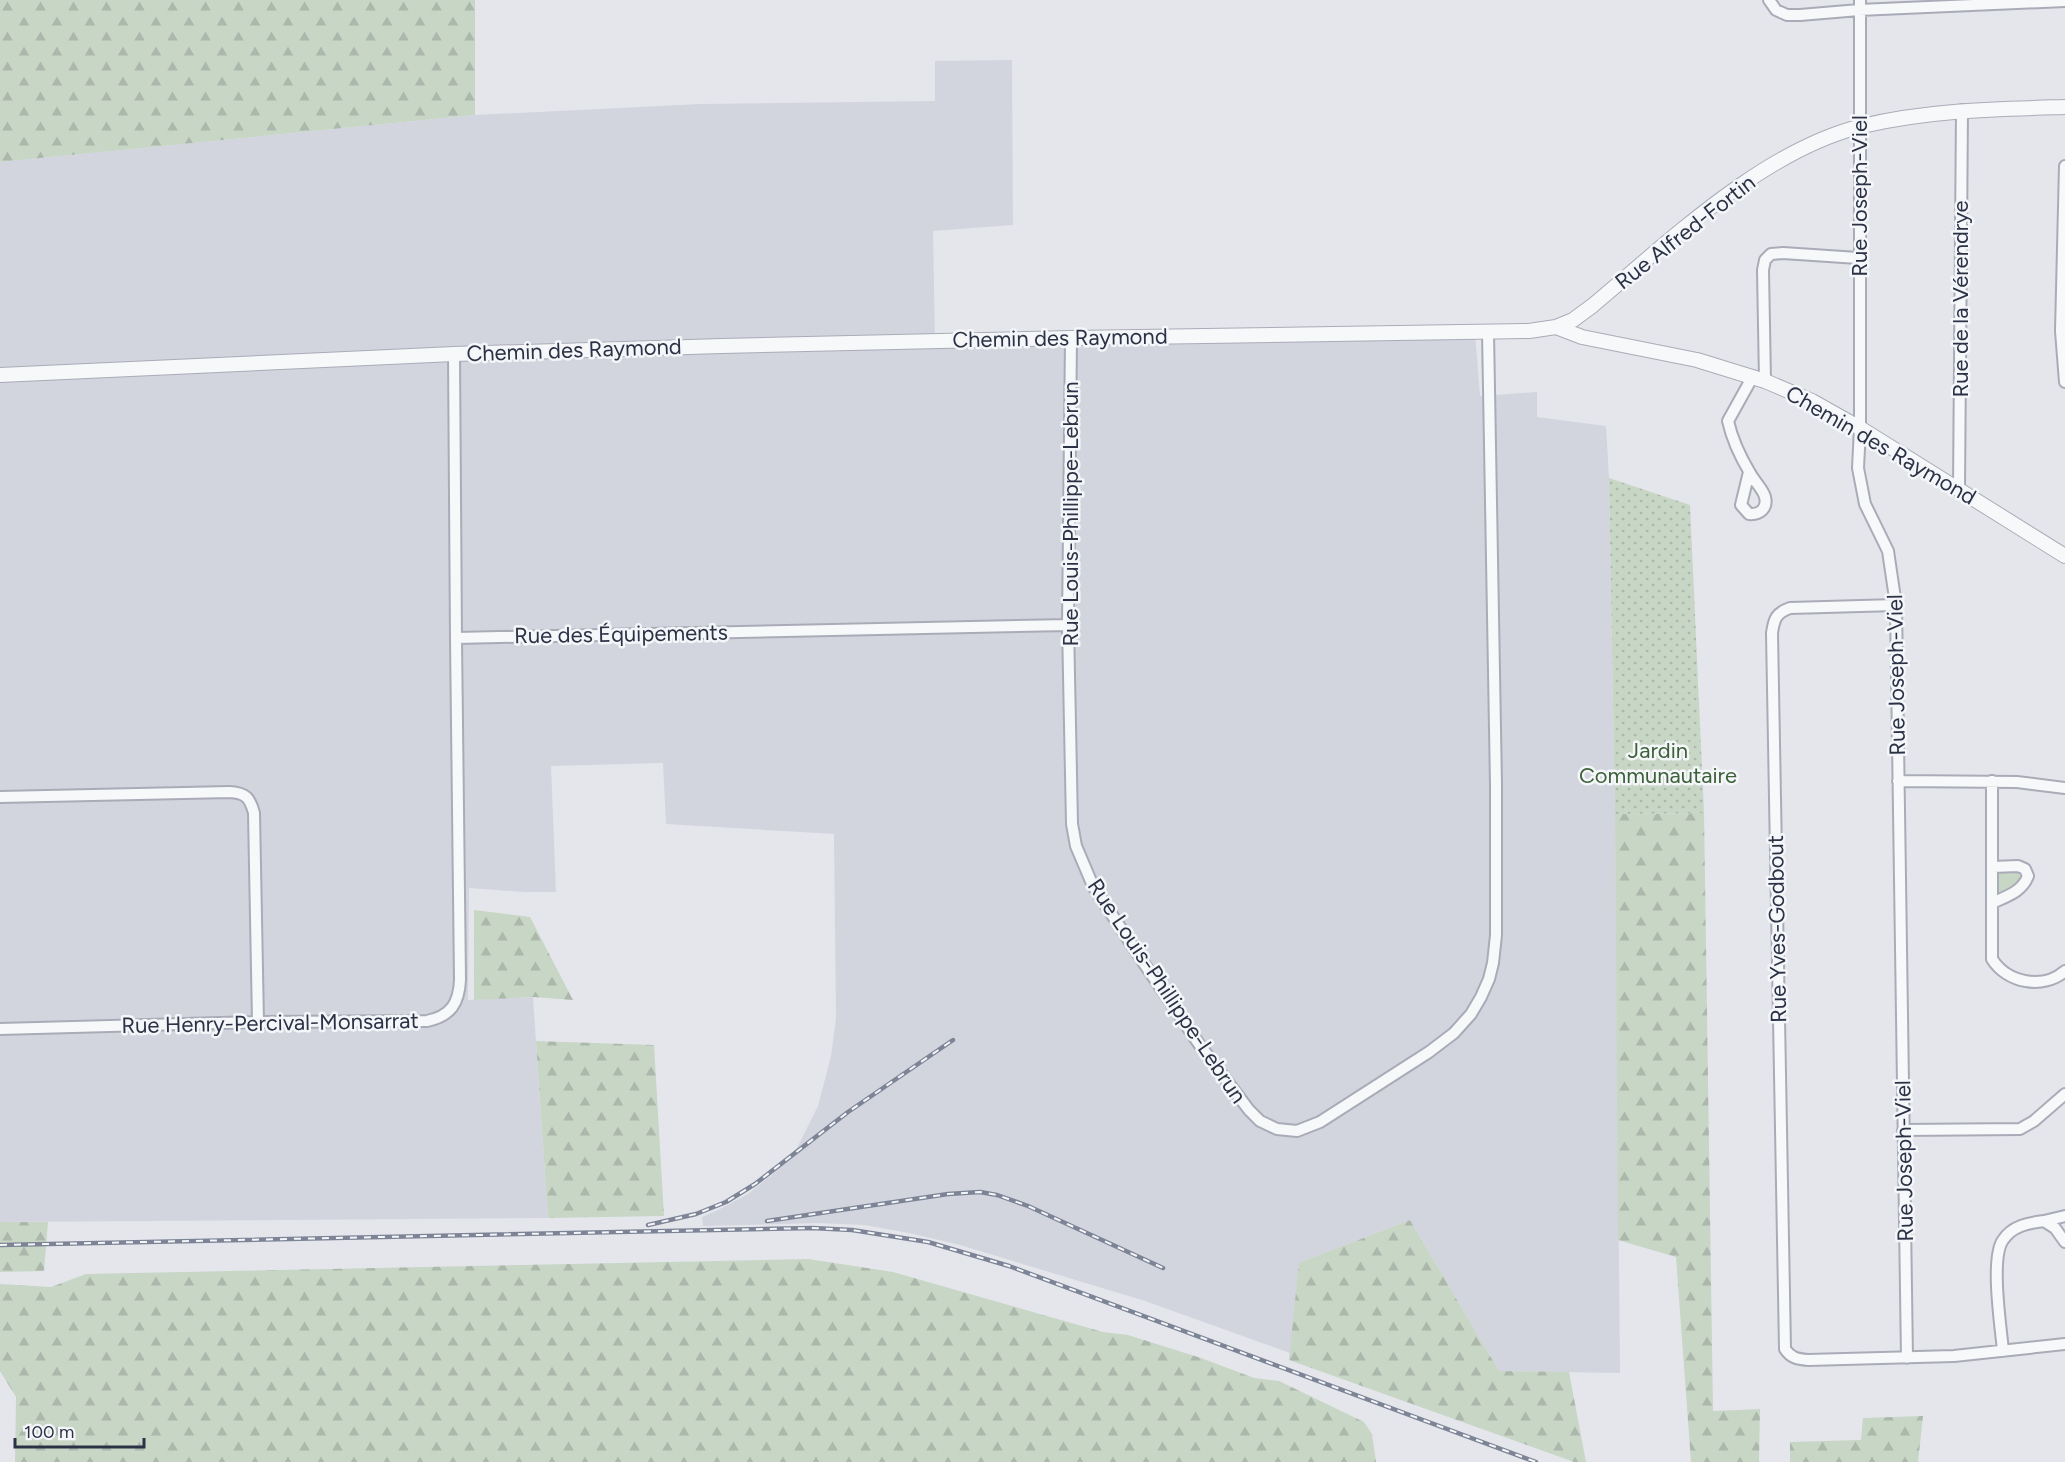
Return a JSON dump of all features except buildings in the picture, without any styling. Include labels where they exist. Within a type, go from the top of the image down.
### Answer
[{"type":"street","points":[[1769,0],[1776,10],[1787,15],[1859,5],[2065,1]]},
{"type":"street","name":"Rue Joseph-Viel","points":[[1859,5],[1860,428],[1858,468],[1865,504],[1888,551],[1896,605],[1907,1358]]},
{"type":"street","name":"Rue Alfred-Fortin","points":[[1557,327],[1573,320],[1592,306],[1704,212],[1735,189],[1806,148],[1860,127],[1913,116],[1962,110],[2065,107]]},
{"type":"street","name":"Rue de la Vérendrye","points":[[1959,488],[1962,110]]},
{"type":"street","points":[[2065,166],[2061,331],[2065,382]]},
{"type":"street","points":[[1749,472],[1728,421],[1731,413],[1759,378],[1765,260],[1772,254],[1783,253],[1858,258]]},
{"type":"street","name":"Chemin des Raymond","points":[[0,375],[454,354],[1071,338],[1529,331],[1557,327],[1581,337],[1697,360],[1759,378],[1812,401],[1959,488],[2065,556]]},
{"type":"street","name":"Rue Louis-Phillippe-Lebrun","points":[[1071,338],[1068,625],[1072,824],[1083,865],[1093,886],[1198,1044],[1249,1110],[1260,1121],[1277,1129],[1297,1131],[1320,1122],[1429,1052],[1454,1033],[1471,1014],[1481,998],[1493,963],[1496,935],[1496,785],[1488,332]]},
{"type":"street","points":[[454,354],[456,638]]},
{"type":"street","name":"Rue Yves-Godbout","points":[[1896,605],[1790,608],[1780,611],[1774,619],[1783,1341],[1789,1356],[1797,1359],[1907,1358]]},
{"type":"street","name":"Rue des Équipements","points":[[456,638],[1068,625]]},
{"type":"street","name":"Rue Henry-Percival-Monsarrat","points":[[0,1029],[258,1022],[427,1021],[438,1019],[447,1013],[455,1005],[459,994],[460,955],[456,638]]},
{"type":"street","points":[[1898,781],[2017,782],[2065,788]]},
{"type":"street","points":[[1992,781],[1992,959],[2006,975],[2036,982],[2051,980],[2065,971]]},
{"type":"street","points":[[0,797],[230,792],[247,796],[254,813],[258,1022]]},
{"type":"street","points":[[1992,867],[2018,866],[2025,869],[2028,876],[2025,883],[2014,893],[1992,903]]},
{"type":"street","points":[[1903,1130],[2020,1129],[2065,1094]]},
{"type":"street","points":[[2003,1352],[1997,1275],[1999,1248],[2002,1240],[2019,1226],[2065,1216]]},
{"type":"street","points":[[2044,1221],[2055,1228],[2065,1242]]},
{"type":"street","points":[[1907,1358],[2003,1352],[2065,1344]]},
{"type":"shaded area","points":[[1012,60],[1013,225],[933,231],[935,341],[1475,332],[1480,396],[1537,392],[1537,417],[1606,426],[1615,814],[1620,1373],[1499,1371],[1410,1220],[1300,1263],[1290,1353],[1145,1301],[960,1245],[909,1233],[864,1225],[817,1223],[703,1226],[702,1217],[748,1194],[774,1173],[797,1148],[818,1106],[831,1056],[836,1018],[834,834],[666,824],[663,763],[551,766],[556,892],[469,888],[468,1000],[533,997],[548,1218],[0,1222],[0,162],[475,115],[700,104],[935,101],[935,61]]},
{"type":"green space","points":[[0,0],[475,0],[475,115],[0,162]]},
{"type":"green space","name":"Jardin Communautaire","points":[[1609,478],[1690,505],[1704,813],[1615,814]]},
{"type":"green space","points":[[1704,813],[1713,1411],[1760,1409],[1759,1462],[1691,1462],[1676,1257],[1618,1240],[1615,814]]},
{"type":"green space","points":[[2000,873],[2018,873],[2021,876],[2012,888],[1998,892]]},
{"type":"green space","points":[[474,910],[530,917],[573,1000],[533,997],[474,1000]]},
{"type":"green space","points":[[536,1041],[654,1045],[664,1216],[548,1218]]},
{"type":"green space","points":[[1410,1220],[1499,1371],[1569,1372],[1586,1462],[1574,1462],[1289,1360],[1299,1263]]},
{"type":"green space","points":[[0,1222],[48,1222],[44,1271],[0,1272]]},
{"type":"green space","points":[[808,1259],[893,1272],[1103,1332],[1128,1335],[1201,1358],[1254,1378],[1279,1381],[1364,1422],[1372,1434],[1376,1462],[15,1462],[16,1397],[0,1371],[0,1284],[51,1287],[86,1274]]},
{"type":"green space","points":[[1923,1416],[1918,1462],[1790,1462],[1790,1442],[1861,1440],[1863,1418]]},
{"type":"railway","points":[[648,1225],[696,1214],[726,1202],[755,1184],[848,1112],[953,1040]]},
{"type":"railway","points":[[767,1221],[948,1194],[980,1192],[997,1195],[1028,1206],[1163,1268]]},
{"type":"railway","points":[[0,1245],[812,1228],[852,1230],[928,1242],[1009,1266],[1536,1462]]}]
